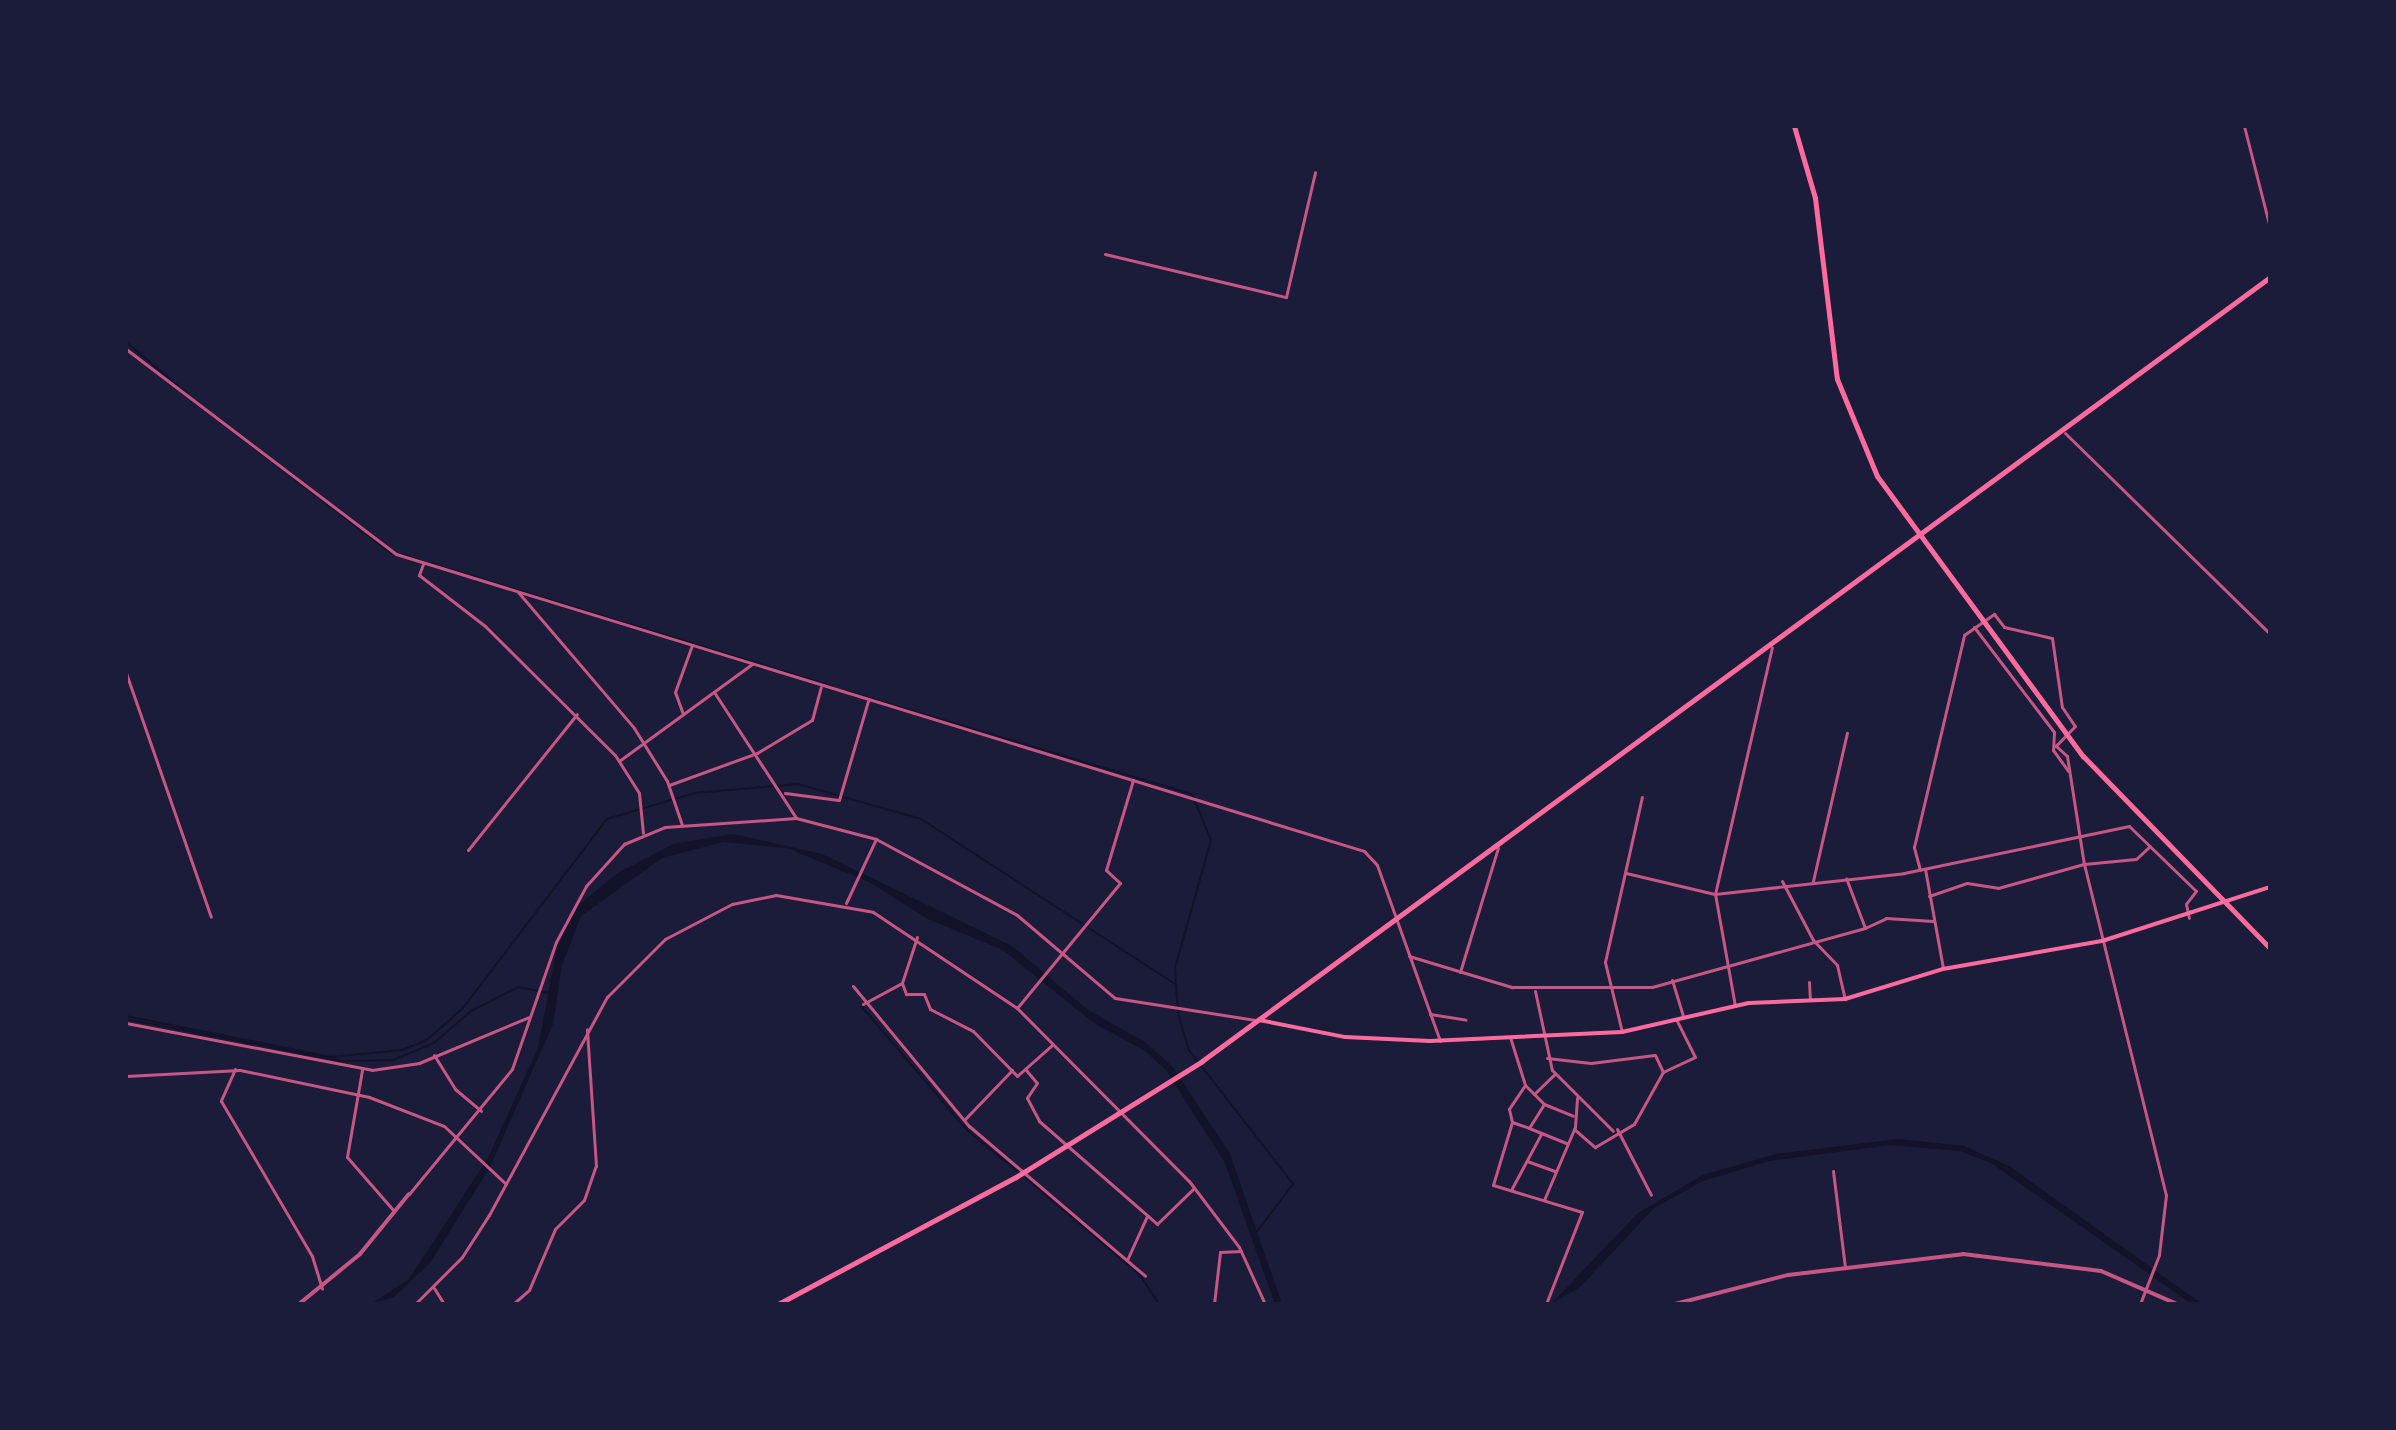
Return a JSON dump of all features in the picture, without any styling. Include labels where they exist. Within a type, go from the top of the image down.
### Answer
[{"type":"main road","points":[[1794,126],[1815,198],[1845,405],[1877,476],[2066,735],[2270,948]]},
{"type":"main road","points":[[778,1304],[1023,1173],[1125,1113],[1181,1075],[1397,922],[1772,648],[2065,433],[2270,277]]},
{"type":"main road","points":[[1259,1020],[1345,1037],[1440,1041],[1622,1032],[1735,1006],[1845,999],[1943,969],[2102,941],[2189,918],[2270,887]]},
{"type":"street","points":[[2244,126],[2270,228]]},
{"type":"street","points":[[1105,254],[1286,297],[1315,172]]},
{"type":"street","points":[[126,349],[389,550],[423,564],[1364,851],[1397,922],[1440,1041]]},
{"type":"street","points":[[2065,433],[2270,634]]},
{"type":"street","points":[[423,564],[419,575],[577,714],[619,761],[639,793],[643,833]]},
{"type":"street","points":[[518,592],[601,681],[669,785],[682,825]]},
{"type":"street","points":[[1943,969],[1929,896],[1914,847],[1964,635],[1994,614],[2004,627],[2052,638],[2062,707],[2075,726],[2056,746],[2070,773],[2084,864],[2164,1182],[2157,1261],[2140,1304]]},
{"type":"street","points":[[1974,627],[2054,732],[2053,750],[2070,773]]},
{"type":"street","points":[[683,714],[675,692],[692,645]]},
{"type":"street","points":[[1735,1006],[1725,964],[1715,894],[1772,648]]},
{"type":"street","points":[[619,761],[753,663]]},
{"type":"street","points":[[126,673],[211,917]]},
{"type":"street","points":[[669,785],[757,753],[812,720],[822,686]]},
{"type":"street","points":[[714,692],[785,793],[796,818]]},
{"type":"street","points":[[785,793],[839,800],[868,701]]},
{"type":"street","points":[[468,850],[577,714]]},
{"type":"street","points":[[1813,881],[1847,733]]},
{"type":"street","points":[[1017,1008],[1057,953],[1120,883],[1106,870],[1133,780]]},
{"type":"street","points":[[1622,1032],[1605,962],[1642,797]]},
{"type":"street","points":[[299,1304],[322,1288],[394,1211],[481,1111],[512,1069],[572,906],[605,863],[643,833],[682,825],[796,818],[876,839],[1010,910],[1057,953],[1121,1000],[1259,1020]]},
{"type":"street","points":[[1626,873],[1715,894],[1782,881],[1813,881],[1922,870],[2077,832],[2129,826],[2196,891],[2186,904],[2189,918]]},
{"type":"street","points":[[846,903],[876,839]]},
{"type":"street","points":[[1929,896],[1967,883],[1998,888],[2084,864],[2136,859],[2150,846]]},
{"type":"street","points":[[1460,972],[1498,848]]},
{"type":"street","points":[[1846,877],[1865,928]]},
{"type":"street","points":[[1782,881],[1813,940],[1837,965],[1845,999]]},
{"type":"street","points":[[415,1304],[434,1288],[506,1184],[587,1029],[658,945],[732,904],[776,895],[846,903],[917,937],[1017,1008],[1125,1113],[1194,1188],[1241,1251],[1265,1304]]},
{"type":"street","points":[[1409,956],[1535,990],[1672,980],[1865,928],[1886,918],[1933,921]]},
{"type":"street","points":[[917,937],[902,983],[906,994],[924,994],[934,1012],[973,1031],[1017,1076],[1052,1045]]},
{"type":"street","points":[[1672,980],[1683,1017]]},
{"type":"street","points":[[1809,982],[1810,1000]]},
{"type":"street","points":[[862,1004],[902,983]]},
{"type":"street","points":[[853,986],[862,1004],[964,1120],[1145,1276]]},
{"type":"street","points":[[1535,990],[1547,1058],[1555,1074],[1615,1130],[1651,1195]]},
{"type":"street","points":[[1430,1014],[1466,1020]]},
{"type":"street","points":[[126,1023],[362,1070],[434,1055],[529,1017]]},
{"type":"street","points":[[1574,1129],[1595,1147],[1615,1130],[1634,1124],[1663,1072],[1695,1057],[1676,1019]]},
{"type":"street","points":[[513,1304],[538,1274],[555,1229],[584,1200],[596,1166],[587,1029]]},
{"type":"street","points":[[1510,1037],[1525,1085],[1544,1104],[1573,1116]]},
{"type":"street","points":[[434,1055],[455,1089],[481,1111]]},
{"type":"street","points":[[1547,1058],[1591,1063],[1655,1055],[1663,1072]]},
{"type":"street","points":[[126,1076],[235,1069],[362,1095],[436,1122],[457,1139],[489,1174],[506,1184]]},
{"type":"street","points":[[235,1069],[221,1101],[312,1256],[322,1288]]},
{"type":"street","points":[[362,1070],[362,1095],[347,1157],[394,1211]]},
{"type":"street","points":[[964,1120],[1012,1070]]},
{"type":"street","points":[[1026,1070],[1037,1083],[1027,1098],[1039,1121],[1147,1215],[1163,1223],[1194,1188]]},
{"type":"street","points":[[1534,1094],[1555,1074]]},
{"type":"street","points":[[1525,1085],[1509,1109],[1512,1122],[1493,1185],[1582,1212],[1546,1304]]},
{"type":"street","points":[[1544,1200],[1574,1129],[1577,1097]]},
{"type":"street","points":[[1529,1128],[1544,1104]]},
{"type":"street","points":[[1512,1122],[1566,1143]]},
{"type":"street","points":[[1511,1190],[1542,1133]]},
{"type":"street","points":[[1527,1161],[1555,1171]]},
{"type":"street","points":[[1833,1171],[1845,1268]]},
{"type":"street","points":[[1127,1260],[1147,1215]]},
{"type":"street","points":[[1214,1304],[1220,1252],[1241,1251]]},
{"type":"street","points":[[1675,1304],[1729,1286],[1845,1268],[1984,1255],[2101,1271],[2147,1288],[2177,1304]]},
{"type":"street","points":[[434,1288],[444,1304]]},
{"type":"shaded area","points":[[733,834],[822,854],[1012,946],[1088,1010],[1145,1042],[1173,1067],[1230,1154],[1282,1304],[1275,1304],[1225,1163],[1166,1070],[1144,1050],[1095,1024],[1003,950],[928,919],[869,882],[787,848],[723,842],[662,858],[581,916],[562,965],[553,1024],[490,1167],[430,1263],[394,1297],[371,1304],[409,1279],[488,1158],[538,1048],[557,947],[577,906],[618,873],[673,844]]},
{"type":"shaded area","points":[[1898,1139],[1964,1146],[2009,1166],[2202,1304],[2192,1304],[1991,1163],[1960,1151],[1891,1145],[1769,1161],[1703,1181],[1654,1208],[1580,1287],[1551,1304],[1638,1213],[1703,1175],[1776,1154]]},
{"type":"waterway","points":[[126,342],[189,395]]},
{"type":"waterway","points":[[192,400],[392,554]]},
{"type":"waterway","points":[[403,555],[419,560]]},
{"type":"waterway","points":[[429,563],[832,686]]},
{"type":"waterway","points":[[846,691],[1192,794],[1211,840],[1175,968],[1178,1013],[1188,1049],[1293,1184],[1256,1233]]},
{"type":"waterway","points":[[126,1016],[331,1057],[402,1050],[427,1040],[463,1008],[607,819],[695,793],[798,784],[921,819],[1174,983]]},
{"type":"waterway","points":[[126,1019],[343,1061],[393,1060],[434,1043],[471,1011],[518,987],[550,993]]},
{"type":"waterway","points":[[862,1007],[967,1130],[1017,1171]]},
{"type":"waterway","points":[[1026,1178],[1140,1275],[1159,1304]]}]
